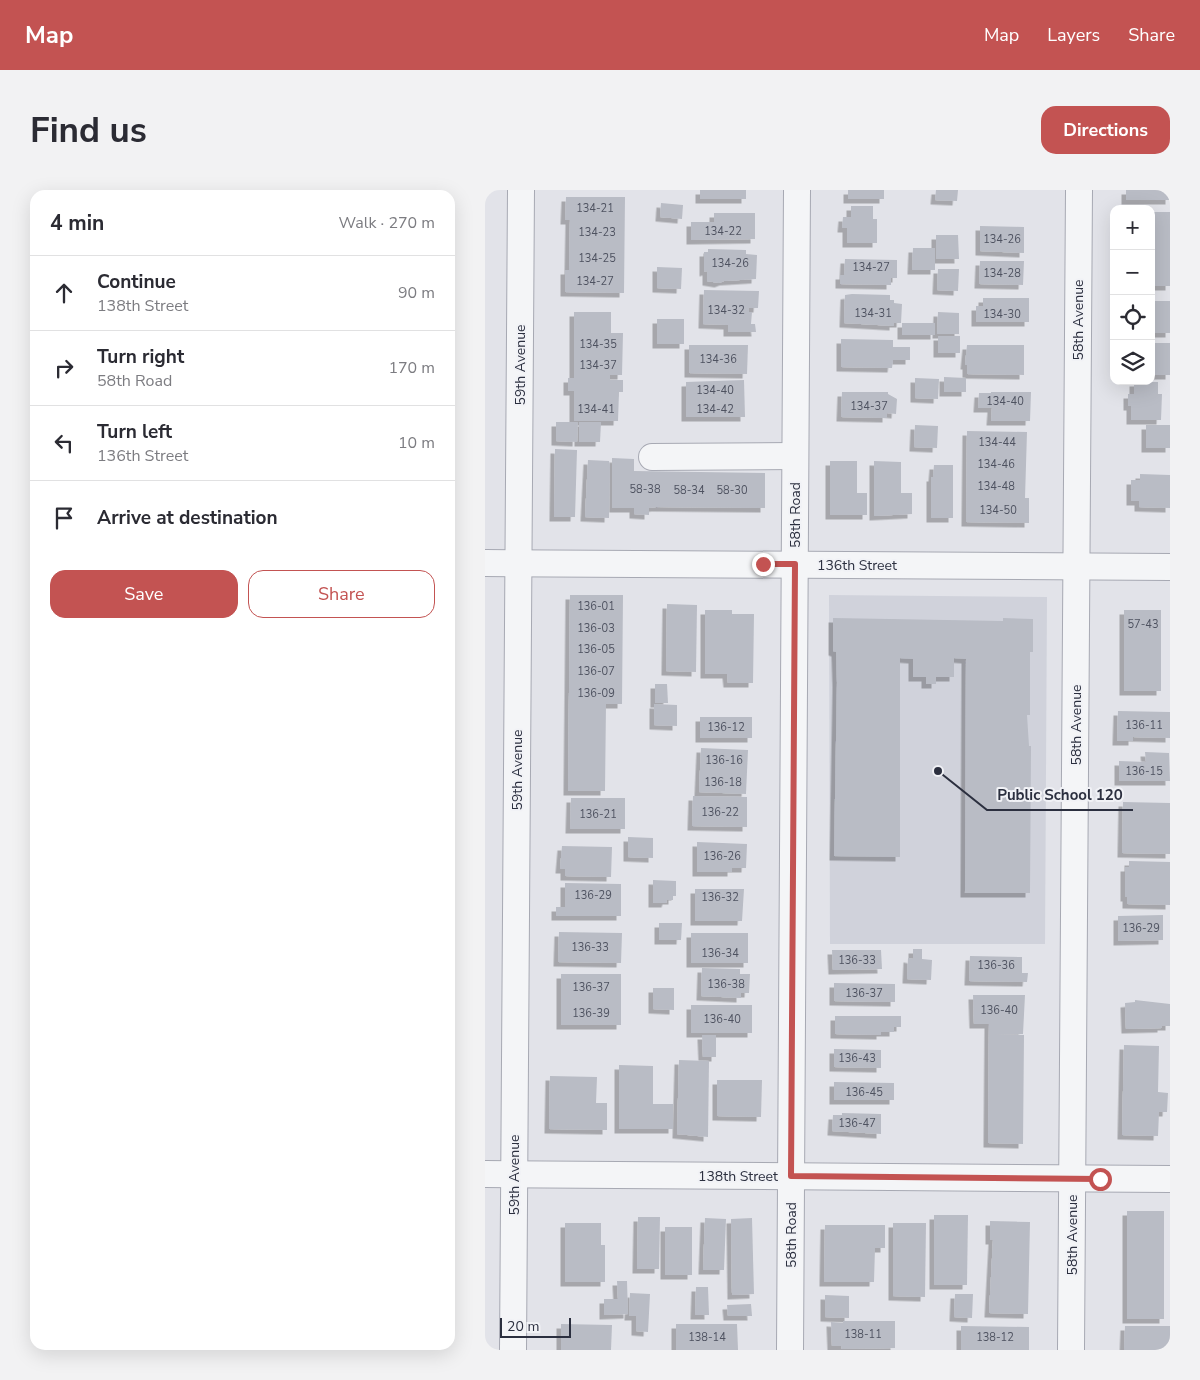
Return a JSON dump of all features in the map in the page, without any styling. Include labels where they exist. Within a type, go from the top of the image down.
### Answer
[{"type":"street","name":"59th Avenue","points":[[513,1350],[521,190]]},
{"type":"street","name":"58th Road","points":[[790,1350],[797,190]]},
{"type":"street","name":"58th Avenue","points":[[1071,1350],[1079,190]]},
{"type":"street","points":[[652,457],[795,456]]},
{"type":"street","name":"136th Street","points":[[485,563],[1170,566]]},
{"type":"street","name":"138th Street","points":[[485,1174],[1170,1179]]},
{"type":"shaded area","points":[[829,595],[1047,597],[1045,944],[830,944]]},
{"type":"building","points":[[700,190],[746,190],[746,199],[700,199]]},
{"type":"building","points":[[848,190],[884,190],[884,199],[848,199]]},
{"type":"building","points":[[936,190],[958,190],[957,201],[935,200]]},
{"type":"building","points":[[1126,190],[1170,190],[1170,200],[1126,200]]},
{"type":"building","points":[[566,197],[625,197],[624,293],[565,292],[565,270],[569,270],[570,220],[565,220]]},
{"type":"building","points":[[661,203],[683,205],[682,219],[660,217]]},
{"type":"building","points":[[851,206],[873,206],[873,219],[877,219],[877,243],[847,243],[847,228],[842,228],[843,217],[851,217]]},
{"type":"building","points":[[1155,212],[1170,212],[1170,286],[1155,286]]},
{"type":"building","points":[[714,213],[755,213],[755,239],[691,240],[691,222],[714,222]]},
{"type":"building","points":[[980,226],[1024,227],[1024,253],[980,251]]},
{"type":"building","points":[[936,235],[958,235],[959,259],[936,259]]},
{"type":"building","points":[[913,248],[935,248],[935,270],[912,270]]},
{"type":"building","points":[[708,249],[746,250],[746,254],[757,255],[756,279],[719,283],[707,281],[707,271],[704,272],[704,252],[708,252]]},
{"type":"building","points":[[845,259],[897,260],[897,278],[891,278],[891,285],[840,284],[840,275],[844,275]]},
{"type":"building","points":[[980,261],[1024,261],[1023,285],[979,284]]},
{"type":"building","points":[[657,267],[682,268],[681,289],[657,288]]},
{"type":"building","points":[[938,269],[959,269],[958,291],[937,290]]},
{"type":"building","points":[[704,290],[759,291],[758,308],[749,308],[749,312],[752,312],[751,324],[755,324],[756,332],[728,332],[728,325],[703,324]]},
{"type":"building","points":[[845,295],[890,295],[890,300],[894,300],[894,303],[902,304],[901,323],[894,323],[894,326],[844,323]]},
{"type":"building","points":[[983,298],[1029,298],[1029,322],[976,322],[976,306],[983,306]]},
{"type":"building","points":[[1155,301],[1170,301],[1170,333],[1155,333]]},
{"type":"building","points":[[574,312],[611,312],[611,333],[623,333],[622,375],[610,375],[610,380],[623,380],[623,392],[619,392],[618,421],[574,421],[574,391],[568,391],[568,378],[574,378]]},
{"type":"building","points":[[938,312],[959,313],[959,334],[937,334]]},
{"type":"building","points":[[657,319],[684,319],[684,344],[657,344]]},
{"type":"building","points":[[902,323],[935,323],[935,335],[902,335]]},
{"type":"building","points":[[938,336],[960,336],[960,353],[938,353]]},
{"type":"building","points":[[841,339],[893,340],[893,347],[910,347],[910,360],[893,360],[892,368],[841,367]]},
{"type":"building","points":[[1155,343],[1170,343],[1170,375],[1155,375]]},
{"type":"building","points":[[689,345],[748,345],[747,374],[689,373]]},
{"type":"building","points":[[967,345],[1024,345],[1024,375],[967,374],[967,365],[965,365]]},
{"type":"building","points":[[944,377],[966,378],[966,392],[944,392]]},
{"type":"building","points":[[915,378],[939,379],[938,399],[915,398]]},
{"type":"building","points":[[744,380],[745,417],[686,417],[686,382]]},
{"type":"building","points":[[1155,382],[1158,382],[1158,394],[1162,394],[1161,420],[1131,420],[1131,406],[1128,406],[1128,394],[1134,394],[1134,385],[1155,385]]},
{"type":"building","points":[[842,392],[888,392],[888,394],[897,399],[896,414],[887,413],[887,418],[841,417]]},
{"type":"building","points":[[1031,392],[1030,421],[991,421],[992,408],[978,408],[979,393]]},
{"type":"building","points":[[556,422],[578,422],[577,442],[556,441]]},
{"type":"building","points":[[579,422],[601,422],[600,442],[579,442]]},
{"type":"building","points":[[915,425],[938,426],[937,448],[914,447]]},
{"type":"building","points":[[1146,425],[1170,425],[1170,448],[1146,448]]},
{"type":"building","points":[[967,431],[1027,432],[1025,498],[1029,498],[1029,523],[966,522]]},
{"type":"building","points":[[555,449],[577,450],[575,517],[554,517]]},
{"type":"building","points":[[612,458],[634,459],[634,471],[765,473],[765,508],[656,507],[649,508],[649,515],[634,514],[634,508],[612,508]]},
{"type":"building","points":[[588,460],[609,461],[609,518],[585,517]]},
{"type":"building","points":[[830,461],[857,461],[857,493],[867,493],[867,515],[830,515]]},
{"type":"building","points":[[874,461],[901,462],[901,493],[912,493],[912,514],[874,516]]},
{"type":"building","points":[[934,465],[953,465],[953,518],[931,518],[931,477],[933,477]]},
{"type":"building","points":[[1140,474],[1170,475],[1170,508],[1139,507],[1139,501],[1131,501],[1131,480],[1140,480]]},
{"type":"building","points":[[570,595],[623,595],[622,704],[606,704],[605,791],[568,791]]},
{"type":"building","points":[[667,604],[697,605],[696,672],[666,671]]},
{"type":"building","points":[[705,610],[732,610],[732,614],[754,614],[753,683],[728,683],[727,674],[705,674]]},
{"type":"building","points":[[1124,610],[1161,610],[1161,691],[1124,691]]},
{"type":"building","points":[[833,618],[1003,621],[1003,618],[1033,619],[1033,652],[1030,652],[1030,715],[1027,715],[1029,746],[1031,746],[1030,893],[965,893],[966,659],[954,658],[954,677],[936,677],[936,684],[926,684],[926,677],[913,677],[913,659],[900,658],[900,857],[834,856],[837,683],[836,652],[833,651]]},
{"type":"building","points":[[655,684],[667,684],[668,703],[655,703]]},
{"type":"building","points":[[654,704],[677,705],[677,726],[654,725]]},
{"type":"building","points":[[1118,711],[1170,712],[1170,738],[1133,737],[1133,741],[1117,741]]},
{"type":"building","points":[[700,717],[752,717],[752,738],[700,738]]},
{"type":"building","points":[[701,748],[748,750],[746,794],[699,792]]},
{"type":"building","points":[[1145,752],[1169,753],[1170,781],[1119,781],[1119,761],[1146,762]]},
{"type":"building","points":[[693,796],[747,797],[747,827],[692,826]]},
{"type":"building","points":[[571,798],[625,798],[625,829],[570,829]]},
{"type":"building","points":[[1123,802],[1170,803],[1170,854],[1122,853]]},
{"type":"building","points":[[628,837],[653,838],[653,858],[628,857]]},
{"type":"building","points":[[697,842],[747,844],[746,868],[732,868],[732,872],[697,872]]},
{"type":"building","points":[[562,846],[612,847],[611,877],[565,876],[565,869],[560,869]]},
{"type":"building","points":[[1129,861],[1170,862],[1170,905],[1127,904],[1127,897],[1125,897],[1125,867],[1129,867]]},
{"type":"building","points":[[653,880],[676,881],[676,896],[673,896],[673,900],[667,900],[666,903],[653,903]]},
{"type":"building","points":[[565,883],[621,884],[621,916],[556,916],[556,907],[565,907]]},
{"type":"building","points":[[695,889],[744,889],[742,921],[695,921]]},
{"type":"building","points":[[1163,915],[1163,940],[1118,941],[1118,916]]},
{"type":"building","points":[[659,923],[682,923],[681,940],[659,940]]},
{"type":"building","points":[[559,932],[622,933],[621,963],[558,962]]},
{"type":"building","points":[[691,933],[748,933],[748,963],[691,963]]},
{"type":"building","points":[[913,949],[922,949],[922,959],[932,960],[931,980],[907,979],[908,958],[913,959]]},
{"type":"building","points":[[832,950],[881,950],[882,969],[833,970]]},
{"type":"building","points":[[970,956],[1022,957],[1022,973],[1028,973],[1027,982],[969,981]]},
{"type":"building","points":[[702,968],[740,969],[740,974],[750,974],[749,993],[741,993],[741,998],[701,996]]},
{"type":"building","points":[[561,974],[621,974],[621,1025],[561,1025]]},
{"type":"building","points":[[834,983],[895,984],[895,1002],[834,1001]]},
{"type":"building","points":[[653,988],[674,988],[674,1010],[653,1009]]},
{"type":"building","points":[[973,995],[1025,995],[1023,1034],[995,1034],[1024,1035],[1023,1144],[988,1143],[989,1024],[974,1024]]},
{"type":"building","points":[[1135,1000],[1170,1004],[1170,1026],[1126,1029],[1125,1003],[1135,1002]]},
{"type":"building","points":[[691,1005],[752,1005],[752,1033],[691,1033]]},
{"type":"building","points":[[835,1016],[901,1016],[901,1027],[894,1027],[894,1032],[881,1032],[881,1035],[835,1034]]},
{"type":"building","points":[[702,1035],[716,1035],[716,1057],[703,1057]]},
{"type":"building","points":[[1124,1045],[1159,1046],[1158,1092],[1168,1093],[1167,1112],[1159,1112],[1158,1136],[1122,1135]]},
{"type":"building","points":[[834,1049],[881,1050],[881,1068],[834,1067]]},
{"type":"building","points":[[679,1060],[709,1061],[708,1137],[677,1134]]},
{"type":"building","points":[[619,1065],[653,1066],[653,1104],[673,1104],[673,1129],[619,1129]]},
{"type":"building","points":[[550,1076],[597,1077],[596,1103],[607,1103],[607,1130],[549,1129]]},
{"type":"building","points":[[717,1080],[762,1080],[761,1117],[717,1116]]},
{"type":"building","points":[[834,1082],[894,1083],[894,1100],[834,1100]]},
{"type":"building","points":[[842,1113],[881,1114],[881,1134],[832,1131],[833,1115],[842,1115]]},
{"type":"building","points":[[1127,1211],[1164,1211],[1164,1319],[1127,1319]]},
{"type":"building","points":[[934,1215],[968,1215],[967,1285],[934,1285]]},
{"type":"building","points":[[638,1217],[660,1217],[659,1269],[637,1269]]},
{"type":"building","points":[[705,1218],[726,1219],[724,1270],[703,1270]]},
{"type":"building","points":[[752,1218],[754,1294],[732,1295],[731,1219]]},
{"type":"building","points":[[990,1221],[1030,1222],[1028,1314],[989,1313],[993,1240],[990,1240]]},
{"type":"building","points":[[565,1223],[601,1223],[601,1245],[605,1245],[605,1282],[565,1282]]},
{"type":"building","points":[[893,1223],[926,1223],[925,1297],[893,1296]]},
{"type":"building","points":[[825,1225],[885,1225],[885,1248],[875,1248],[874,1282],[824,1282]]},
{"type":"building","points":[[665,1227],[692,1227],[692,1275],[665,1275]]},
{"type":"building","points":[[617,1281],[627,1281],[628,1314],[604,1315],[604,1299],[618,1299]]},
{"type":"building","points":[[696,1287],[708,1287],[709,1315],[695,1315]]},
{"type":"building","points":[[630,1293],[650,1294],[648,1332],[636,1331],[636,1316],[629,1316]]},
{"type":"building","points":[[955,1294],[973,1294],[972,1318],[954,1317]]},
{"type":"building","points":[[825,1295],[849,1296],[849,1318],[825,1317]]},
{"type":"building","points":[[751,1304],[752,1316],[728,1316],[727,1305]]},
{"type":"building","points":[[843,1321],[895,1321],[895,1348],[842,1349],[841,1346],[832,1346],[831,1322],[843,1323]]},
{"type":"building","points":[[561,1324],[612,1325],[611,1350],[561,1350]]},
{"type":"building","points":[[676,1324],[737,1324],[738,1350],[676,1350]]},
{"type":"building","points":[[961,1326],[1029,1327],[1029,1350],[961,1350]]},
{"type":"building","points":[[1125,1326],[1170,1326],[1170,1350],[1124,1350]]},
{"type":"place","name":"Public School 120","points":[[938,771]]},
{"type":"route","points":[[763,564],[795,564],[791,1176],[1100,1179]]}]
